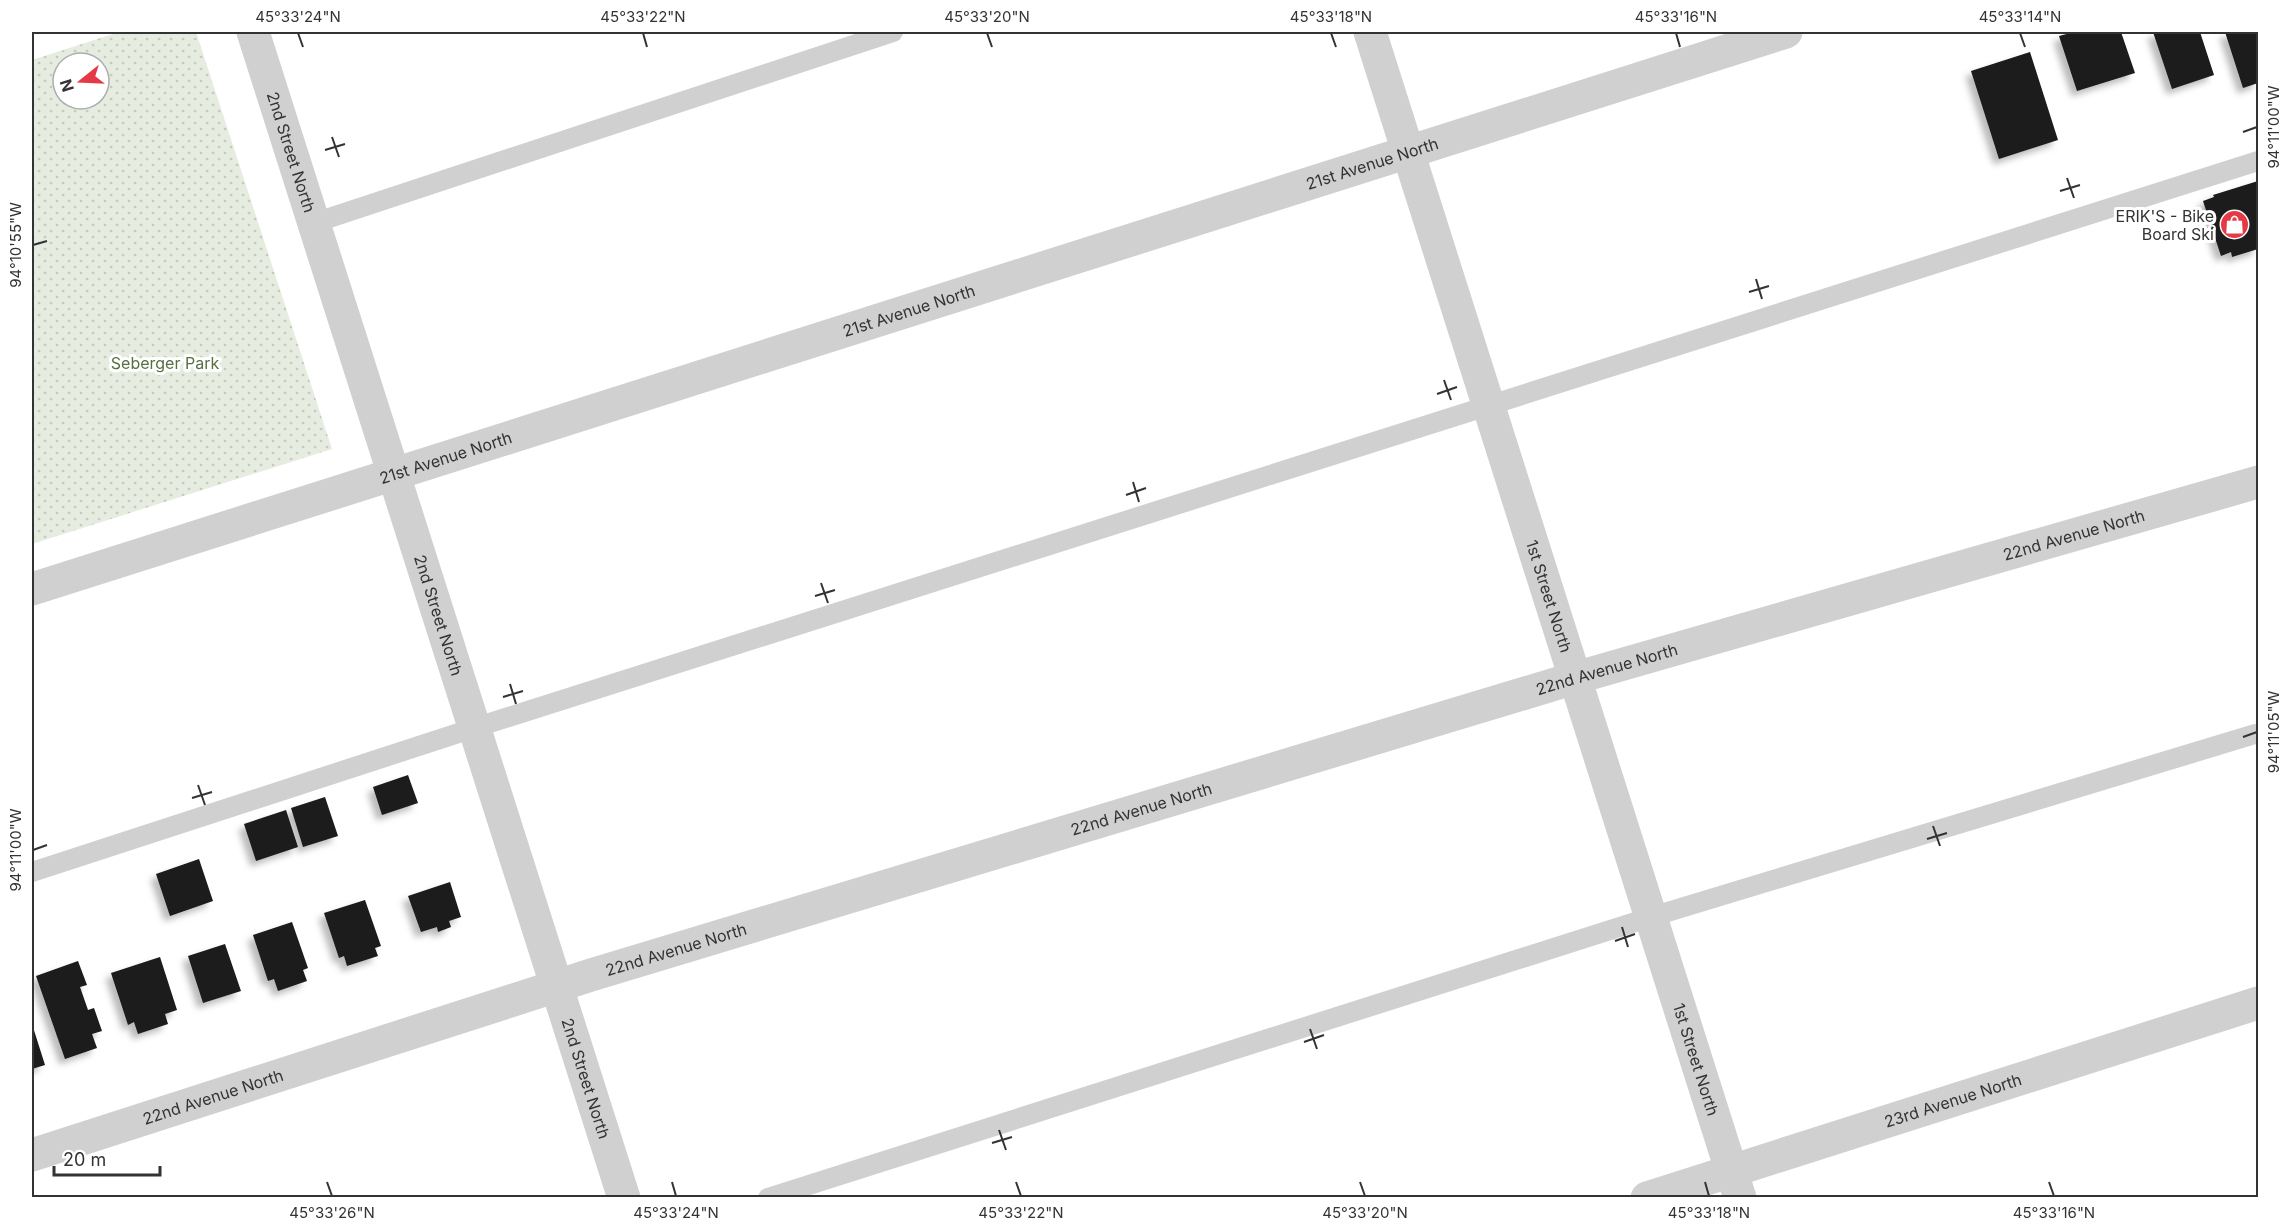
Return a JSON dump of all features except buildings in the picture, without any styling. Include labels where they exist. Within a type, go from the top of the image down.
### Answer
[{"type":"street","name":"2nd Street North","points":[[253,32],[624,1197]]},
{"type":"street","name":"1st Street North","points":[[1370,32],[1736,1184]]},
{"type":"street","name":"21st Avenue North","points":[[32,589],[1786,32]]},
{"type":"street","name":"22nd Avenue North","points":[[32,1155],[556,987],[1575,678],[2259,482]]},
{"type":"street","name":"23rd Avenue North","points":[[1647,1197],[1736,1184],[2259,1003]]},
{"type":"lane","points":[[314,223],[892,32]]},
{"type":"lane","points":[[32,872],[474,728],[2259,161]]},
{"type":"lane","points":[[768,1197],[1651,917],[2255,734]]},
{"type":"green space","name":"Seberger Park","points":[[119,32],[196,32],[332,449],[32,544],[32,60],[51,54],[51,111],[111,111],[111,51],[60,51]]},
{"type":"place","name":"ERIK'S - Bike Board Ski","points":[[2235,225]]}]
